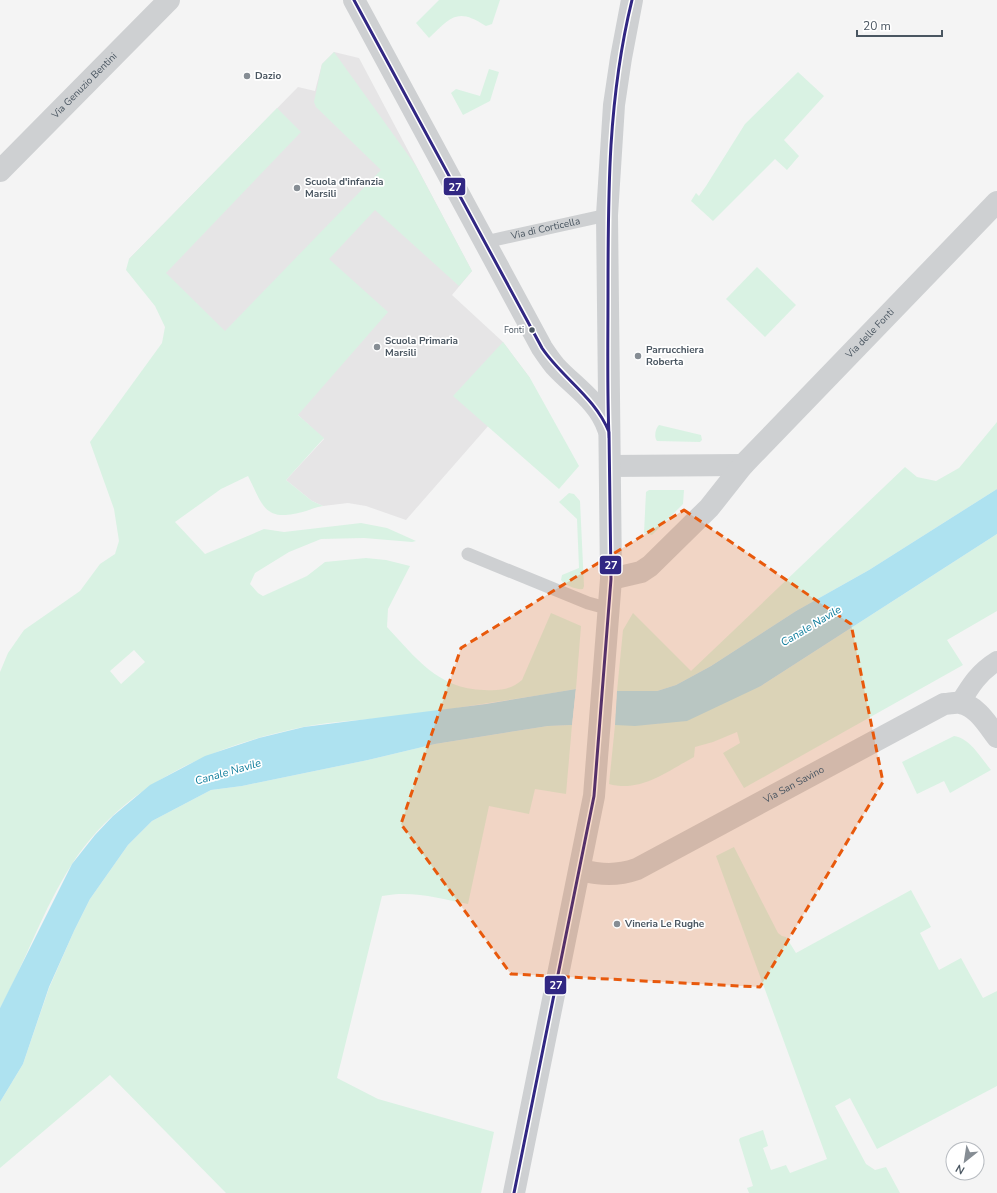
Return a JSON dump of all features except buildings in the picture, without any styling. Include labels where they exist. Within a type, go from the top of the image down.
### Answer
[{"type":"street","name":"Via Genuzio Bentini","points":[[0,171],[169,0]]},
{"type":"street","points":[[354,0],[542,348],[554,365],[598,408],[605,418],[609,432]]},
{"type":"street","points":[[514,1193],[557,971],[580,870],[594,796],[611,579],[607,215],[614,105],[620,58],[632,0]]},
{"type":"street","name":"Via delle Fonti","points":[[611,579],[641,572],[650,566],[709,508],[743,465],[997,202]]},
{"type":"street","points":[[610,466],[743,465]]},
{"type":"street","points":[[997,661],[984,669],[974,680],[960,703],[973,709],[987,723],[997,737]]},
{"type":"street","name":"Via San Savino","points":[[580,870],[596,874],[610,875],[625,874],[638,869],[944,704],[960,703]]},
{"type":"lane","name":"Via di Corticella","points":[[485,242],[607,215]]},
{"type":"lane","points":[[468,554],[588,603],[609,619]]},
{"type":"highlighted area","points":[[684,510],[851,624],[883,782],[760,987],[511,974],[401,824],[461,648]]},
{"type":"shaded area","points":[[334,52],[359,58],[472,271],[452,295],[503,342],[530,378],[406,520],[366,506],[348,503],[323,506],[312,501],[286,480],[324,439],[129,259],[298,87],[315,91],[322,64]]},
{"type":"green space","points":[[439,0],[500,0],[492,24],[486,26],[468,17],[455,17],[449,20],[429,38],[416,23]]},
{"type":"green space","points":[[334,52],[416,166],[472,271],[459,286],[375,210],[329,259],[388,312],[298,415],[324,438],[286,480],[312,501],[323,506],[292,514],[274,514],[268,510],[258,497],[248,476],[221,489],[175,522],[205,554],[264,529],[284,532],[361,523],[387,528],[416,541],[412,542],[364,538],[321,539],[289,552],[255,573],[250,584],[263,596],[307,576],[325,562],[366,558],[386,560],[410,566],[388,609],[387,627],[418,660],[440,678],[453,684],[484,690],[504,689],[513,686],[522,680],[551,613],[581,626],[576,689],[421,713],[303,727],[236,745],[204,757],[173,772],[144,790],[118,811],[93,836],[72,864],[43,917],[0,1008],[0,672],[8,653],[24,630],[80,591],[100,564],[115,554],[119,541],[114,509],[90,442],[162,343],[165,327],[155,306],[126,270],[129,259],[277,108],[301,132],[166,273],[225,331],[381,170],[316,107],[314,102],[322,64]],"holes":[[[134,650],[145,662],[121,684],[110,671]]]},
{"type":"green space","points":[[489,69],[499,72],[490,101],[463,115],[451,93],[456,89],[480,96]]},
{"type":"green space","points":[[798,72],[824,96],[784,140],[799,156],[787,170],[775,159],[713,221],[691,201],[696,193],[699,196],[745,124]]},
{"type":"green space","points":[[757,267],[796,305],[765,337],[726,299]]},
{"type":"green space","points":[[503,342],[530,378],[579,466],[559,489],[453,396]]},
{"type":"green space","points":[[997,422],[997,489],[869,570],[796,611],[711,666],[676,685],[657,691],[617,691],[623,630],[633,613],[691,671],[905,467],[917,477],[936,481],[959,468]]},
{"type":"green space","points":[[659,425],[701,435],[702,440],[700,442],[657,441],[655,433]]},
{"type":"green space","points":[[649,490],[684,490],[683,504],[652,535],[644,533],[646,492]]},
{"type":"green space","points":[[569,493],[574,494],[580,501],[583,589],[571,587],[561,580],[562,575],[579,568],[577,519],[559,502]]},
{"type":"green space","points":[[997,534],[997,611],[947,640],[963,665],[744,788],[723,753],[740,743],[737,732],[713,742],[695,747],[694,757],[653,779],[632,786],[609,784],[615,725],[657,724],[761,686]]},
{"type":"green space","points":[[572,725],[566,794],[535,789],[529,814],[489,806],[468,904],[415,894],[393,894],[382,896],[337,1078],[378,1099],[494,1132],[481,1193],[226,1193],[110,1075],[0,1168],[0,1102],[23,1064],[49,988],[90,899],[128,845],[152,821],[211,790],[242,786],[368,760],[435,744],[548,726]]},
{"type":"green space","points":[[954,736],[965,740],[970,744],[991,770],[950,793],[944,781],[917,794],[902,762]]},
{"type":"green space","points":[[734,847],[778,933],[786,937],[796,953],[911,890],[931,927],[920,933],[939,970],[961,958],[983,998],[997,991],[997,1086],[877,1149],[850,1098],[835,1106],[866,1164],[875,1170],[886,1167],[900,1193],[749,1193],[747,1188],[753,1186],[739,1140],[740,1138],[763,1130],[768,1146],[763,1148],[771,1170],[786,1165],[790,1173],[827,1159],[716,856]]},
{"type":"water","name":"Canale Navile","points":[[997,489],[997,534],[761,686],[687,721],[635,726],[615,725],[617,691],[657,691],[676,685],[711,666],[796,611],[869,570]]},
{"type":"water","name":"Canale Navile","points":[[576,689],[572,725],[548,726],[435,744],[368,760],[242,786],[211,790],[152,821],[128,845],[90,899],[49,987],[23,1064],[0,1102],[0,1008],[72,864],[95,835],[113,816],[150,785],[205,756],[259,738],[304,727],[486,704]]},
{"type":"pier","points":[[576,687],[578,689],[574,725],[572,727]]},
{"type":"pier","points":[[617,689],[614,727],[613,725]]},
{"type":"transit line","name":"27","points":[[354,0],[542,348],[550,359],[595,408],[609,432],[611,579],[594,796],[514,1193]]},
{"type":"transit line","name":"27","points":[[609,438],[609,182],[618,73],[632,0]]},
{"type":"place","name":"Dazio","points":[[247,76]]},
{"type":"place","name":"Scuola d'infanzia Marsili","points":[[297,188]]},
{"type":"place","name":"Fonti","points":[[532,330]]},
{"type":"place","name":"Scuola Primaria Marsili","points":[[377,347]]},
{"type":"place","name":"Parrucchiera Roberta","points":[[638,356]]},
{"type":"place","name":"Vineria Le Rughe","points":[[617,924]]}]
